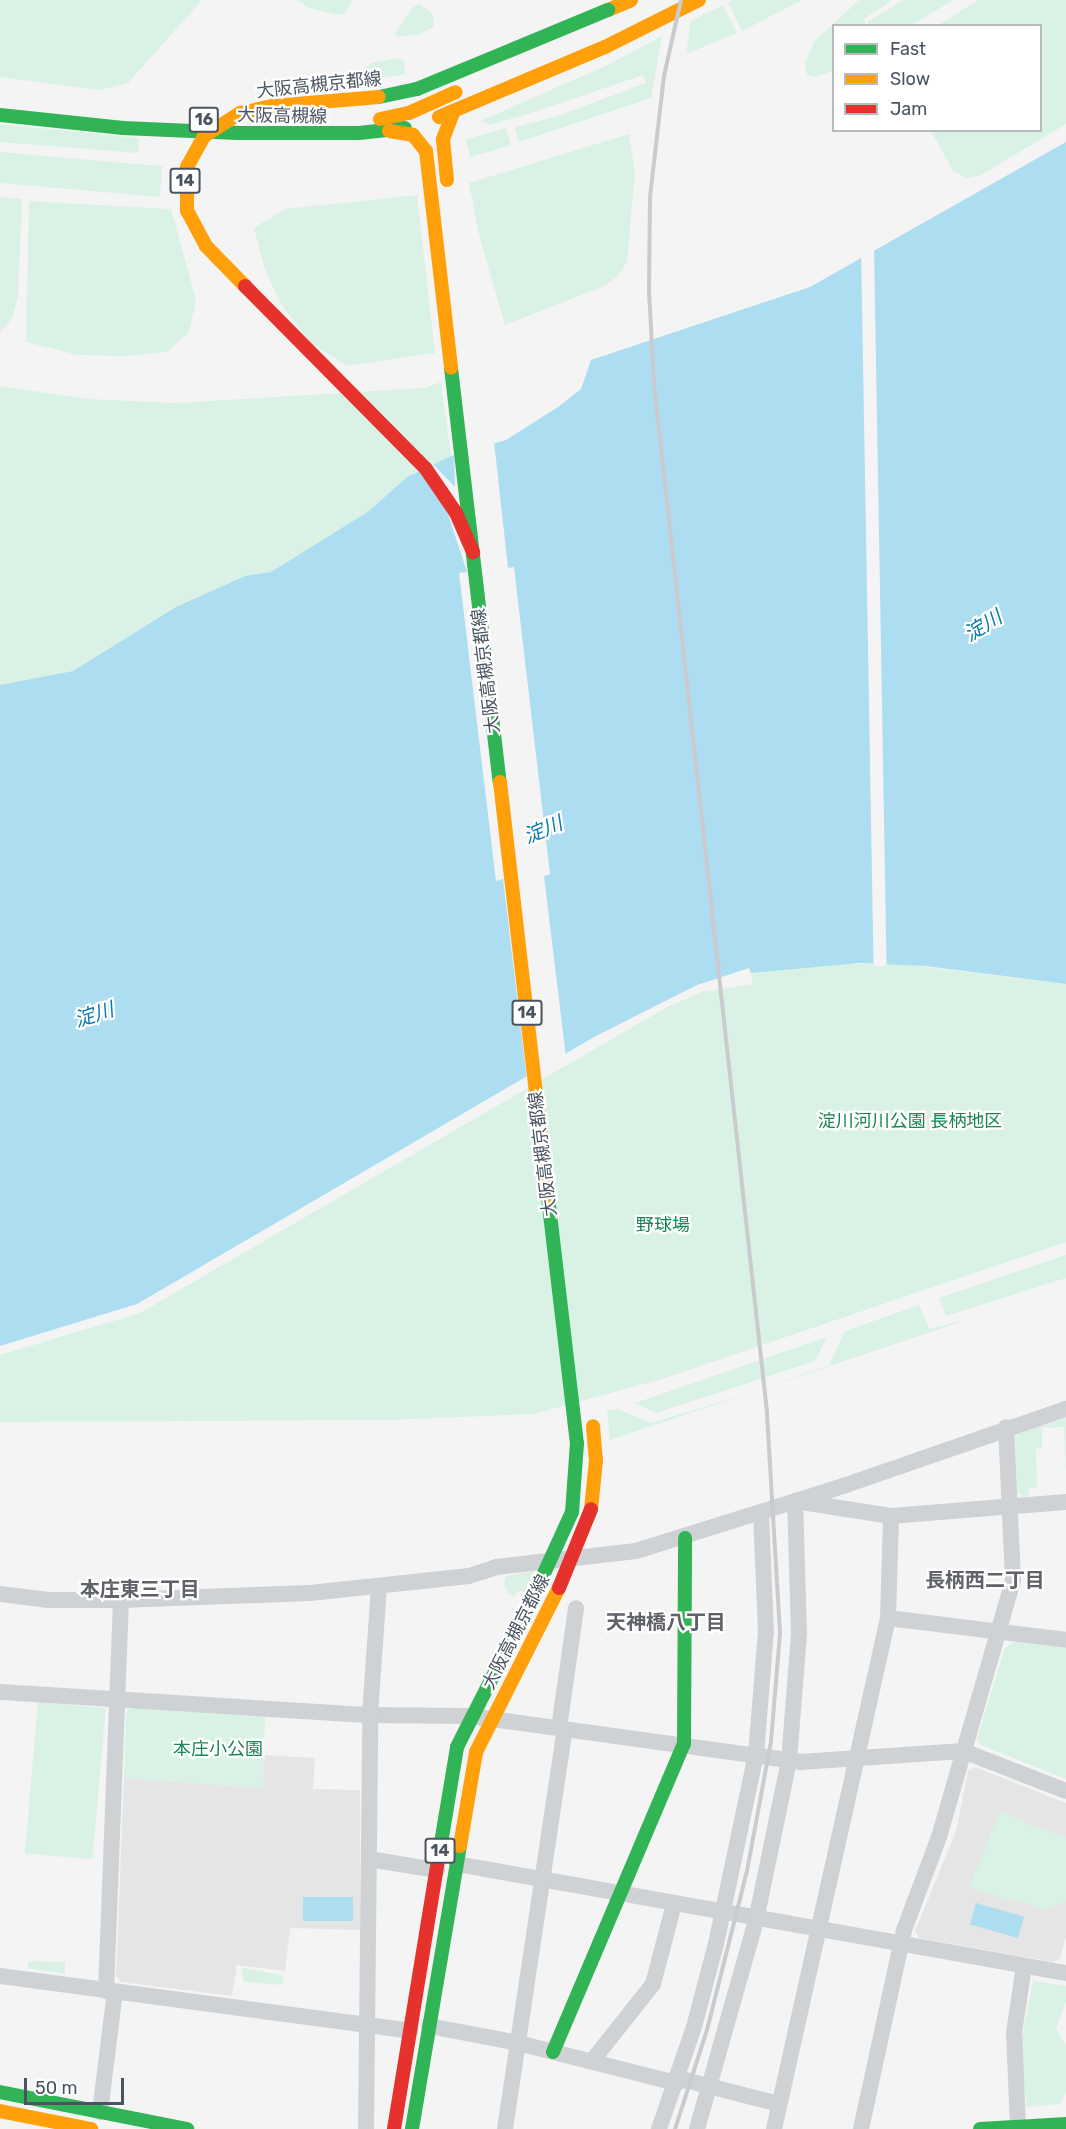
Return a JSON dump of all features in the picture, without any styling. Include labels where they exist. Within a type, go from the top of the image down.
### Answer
[{"type":"main road","name":"大阪高槻京都線","points":[[473,552],[452,505],[426,469],[206,246],[188,211],[184,194],[187,167],[204,136],[240,113],[273,106],[381,97],[417,89],[632,0]]},
{"type":"main road","points":[[622,21],[672,0]]},
{"type":"main road","points":[[448,194],[443,147],[446,124],[454,111],[605,46],[699,0]]},
{"type":"main road","points":[[443,147],[426,126],[409,113],[472,86]]},
{"type":"main road","name":"大阪高槻線","points":[[0,104],[81,113],[260,122],[348,122],[409,113]]},
{"type":"main road","name":"大阪高槻線","points":[[0,115],[196,132],[309,135],[389,131],[426,126],[454,111]]},
{"type":"main road","name":"大阪高槻京都線","points":[[389,131],[413,135],[426,151],[578,1474],[573,1512],[536,1591],[470,1716],[457,1747],[394,2129]]},
{"type":"main road","name":"大阪高槻京都線","points":[[412,2129],[471,1770],[491,1718],[580,1544],[591,1509],[596,1469],[590,1406]]},
{"type":"main road","points":[[553,2052],[684,1744],[685,1538]]},
{"type":"main road","points":[[0,2092],[187,2129]]},
{"type":"main road","points":[[0,2111],[91,2129]]},
{"type":"main road","points":[[980,2129],[1066,2124]]},
{"type":"street","points":[[0,1594],[49,1600],[121,1600],[379,1586],[470,1576],[496,1567],[636,1551],[685,1538],[795,1502],[1006,1427],[1066,1409]]},
{"type":"street","points":[[861,2129],[901,1943],[939,1838],[1013,1580],[1012,1506],[1006,1427]]},
{"type":"street","points":[[795,1502],[891,1516],[1066,1502]]},
{"type":"street","points":[[697,2129],[712,2087],[756,1920],[785,1760],[799,1633],[795,1502]]},
{"type":"street","points":[[659,2129],[676,2083],[723,1913],[760,1755],[766,1644],[761,1513]]},
{"type":"street","points":[[774,2129],[888,1618],[891,1516]]},
{"type":"street","points":[[366,2129],[370,1715],[379,1586]]},
{"type":"street","points":[[100,2112],[111,1992],[121,1600]]},
{"type":"street","points":[[505,2129],[542,1880],[576,1608]]},
{"type":"street","points":[[888,1618],[1066,1640]]},
{"type":"street","points":[[0,1692],[370,1715],[470,1716],[684,1744],[785,1760],[963,1751],[1066,1791]]},
{"type":"street","points":[[369,1859],[437,1870]]},
{"type":"street","points":[[457,1864],[756,1920],[901,1943],[1024,1966],[1065,1969]]},
{"type":"street","points":[[592,2061],[653,1984],[674,1904]]},
{"type":"street","points":[[1018,2127],[1014,2033],[1024,1966]]},
{"type":"street","points":[[0,1976],[410,2031]]},
{"type":"street","points":[[429,2026],[518,2043],[676,2083],[685,2080],[779,2104]]},
{"type":"shaded area","points":[[265,1755],[315,1758],[313,1789],[360,1790],[360,1930],[290,1928],[285,1971],[237,1965],[232,1996],[121,1982],[116,1976],[124,1778],[262,1788]]},
{"type":"shaded area","points":[[975,1767],[1066,1803],[1066,1937],[1060,1958],[1053,1962],[919,1938],[915,1931],[956,1831],[968,1771]]},
{"type":"green space","points":[[0,0],[202,0],[128,83],[99,90],[0,77]]},
{"type":"green space","points":[[298,0],[353,0],[345,13],[339,15],[309,8]]},
{"type":"green space","points":[[733,0],[802,0],[742,31],[728,2]]},
{"type":"green space","points":[[859,0],[892,0],[864,19],[866,24],[833,24]]},
{"type":"green space","points":[[903,0],[953,0],[914,24],[868,24],[867,22]]},
{"type":"green space","points":[[978,0],[1066,0],[1066,124],[981,175],[967,178],[954,172],[932,132],[1042,132],[1042,24],[941,24]]},
{"type":"green space","points":[[419,4],[433,14],[434,26],[420,34],[399,37],[395,34],[412,8]]},
{"type":"green space","points":[[723,5],[737,33],[686,54],[691,21]]},
{"type":"green space","points":[[832,25],[832,71],[814,77],[807,75],[805,62],[815,41]]},
{"type":"green space","points":[[662,36],[651,98],[519,142],[515,127],[555,117],[646,83],[643,75],[490,125],[480,121],[608,65]]},
{"type":"green space","points":[[397,58],[404,62],[405,74],[339,85],[372,63]]},
{"type":"green space","points":[[0,124],[139,138],[138,153],[0,142]]},
{"type":"green space","points":[[506,128],[511,145],[471,157],[466,140]]},
{"type":"green space","points":[[629,134],[635,171],[627,262],[617,277],[602,287],[505,325],[480,239],[469,183]]},
{"type":"green space","points":[[0,152],[162,166],[160,197],[0,183]]},
{"type":"green space","points":[[417,195],[435,353],[347,366],[310,342],[281,304],[265,270],[254,228],[285,209]]},
{"type":"green space","points":[[0,197],[22,199],[18,296],[12,319],[0,332]]},
{"type":"green space","points":[[29,201],[171,209],[196,300],[189,332],[167,352],[127,356],[78,355],[26,342]]},
{"type":"green space","points":[[441,382],[451,456],[407,477],[369,511],[271,572],[245,576],[176,607],[73,671],[0,685],[0,386],[87,399],[175,403],[425,388]]},
{"type":"green space","points":[[833,964],[902,964],[1066,984],[1066,1242],[662,1379],[534,1414],[389,1420],[0,1422],[0,1355],[140,1313],[667,1007],[702,992],[753,984],[751,973]]},
{"type":"green space","points":[[1066,1255],[1066,1278],[946,1316],[939,1298]]},
{"type":"green space","points":[[919,1305],[929,1329],[969,1319],[610,1440],[607,1411],[617,1409],[652,1423],[752,1392],[829,1365],[845,1331]]},
{"type":"green space","points":[[827,1337],[815,1361],[656,1413],[635,1403]]},
{"type":"green space","points":[[1066,1418],[1066,1477],[1064,1427],[1042,1428],[1042,1448],[1036,1449],[1037,1487],[1029,1488],[1029,1496],[1023,1497],[1017,1492],[1015,1438],[1020,1433]]},
{"type":"green space","points":[[535,1571],[524,1592],[517,1591],[514,1597],[509,1594],[504,1585],[506,1576]]},
{"type":"green space","points":[[1014,1642],[1066,1648],[1066,1779],[981,1745],[977,1738],[1005,1648]]},
{"type":"green space","points":[[38,1702],[106,1708],[92,1859],[25,1853]]},
{"type":"green space","name":"本庄小公園","points":[[132,1707],[265,1716],[263,1788],[124,1778],[126,1712]]},
{"type":"green space","points":[[1000,1812],[1066,1838],[1066,1900],[1047,1910],[969,1888]]},
{"type":"green space","points":[[28,1961],[65,1962],[65,1974],[28,1968]]},
{"type":"green space","points":[[241,1969],[283,1975],[283,1985],[244,1982]]},
{"type":"green space","points":[[1033,1981],[1066,1986],[1066,2001],[1056,2029],[1066,2044],[1066,2093],[1059,2104],[1027,2107],[1019,2053]]},
{"type":"water","name":"淀川","points":[[1066,142],[1066,984],[925,966],[859,963],[751,973],[749,968],[697,985],[594,1037],[137,1304],[0,1346],[0,685],[73,671],[176,607],[245,576],[271,572],[369,511],[407,477],[451,456],[506,440],[558,407],[581,389],[591,360],[810,287]]},
{"type":"water","points":[[303,1897],[353,1897],[353,1921],[303,1921]]},
{"type":"water","points":[[976,1903],[1024,1917],[1018,1938],[970,1924]]},
{"type":"pier","points":[[861,247],[874,247],[887,966],[874,966]]},
{"type":"pier","points":[[494,441],[508,568],[514,567],[550,874],[544,876],[566,1057],[527,1080],[503,879],[496,881],[459,573],[467,572],[431,462],[455,487],[454,452]]},
{"type":"railway","points":[[675,2129],[707,2030],[747,1871],[771,1741],[780,1633],[767,1412],[654,383],[649,291],[650,197],[664,76],[681,0]]},
{"type":"traffic: fast","points":[[379,97],[417,89],[608,10]]},
{"type":"traffic: fast","points":[[0,115],[123,128],[238,133],[359,133],[405,128]]},
{"type":"traffic: fast","points":[[451,368],[500,782]]},
{"type":"traffic: fast","points":[[548,1197],[577,1443],[572,1512]]},
{"type":"traffic: fast","points":[[536,1591],[572,1512]]},
{"type":"traffic: fast","points":[[553,2052],[684,1744],[685,1538]]},
{"type":"traffic: fast","points":[[439,1855],[457,1747],[536,1591]]},
{"type":"traffic: fast","points":[[412,2129],[460,1846]]},
{"type":"traffic: fast","points":[[0,2092],[187,2129]]},
{"type":"traffic: fast","points":[[980,2129],[1066,2124]]},
{"type":"traffic: slow","points":[[608,10],[631,0]]},
{"type":"traffic: slow","points":[[439,117],[605,47],[699,0]]},
{"type":"traffic: slow","points":[[380,119],[409,113],[456,92]]},
{"type":"traffic: slow","points":[[245,286],[206,246],[187,211],[187,167],[204,136],[240,113],[273,106],[379,97]]},
{"type":"traffic: slow","points":[[447,180],[443,139],[454,111]]},
{"type":"traffic: slow","points":[[389,131],[413,135],[426,151],[451,368]]},
{"type":"traffic: slow","points":[[500,782],[548,1197]]},
{"type":"traffic: slow","points":[[591,1509],[596,1461],[593,1426]]},
{"type":"traffic: slow","points":[[460,1846],[476,1752],[559,1588]]},
{"type":"traffic: slow","points":[[0,2111],[91,2129]]},
{"type":"traffic: jam","points":[[245,286],[426,469],[456,513],[473,552]]},
{"type":"traffic: jam","points":[[559,1588],[591,1509]]},
{"type":"traffic: jam","points":[[394,2129],[439,1855]]},
{"type":"district","name":"長柄西二丁目","points":[[985,1580]]},
{"type":"district","name":"本庄東三丁目","points":[[140,1589]]},
{"type":"district","name":"天神橋八丁目","points":[[666,1622]]},
{"type":"park label","name":"淀川河川公園 長柄地区","points":[[910,1121]]},
{"type":"park label","name":"野球場","points":[[663,1225]]}]
